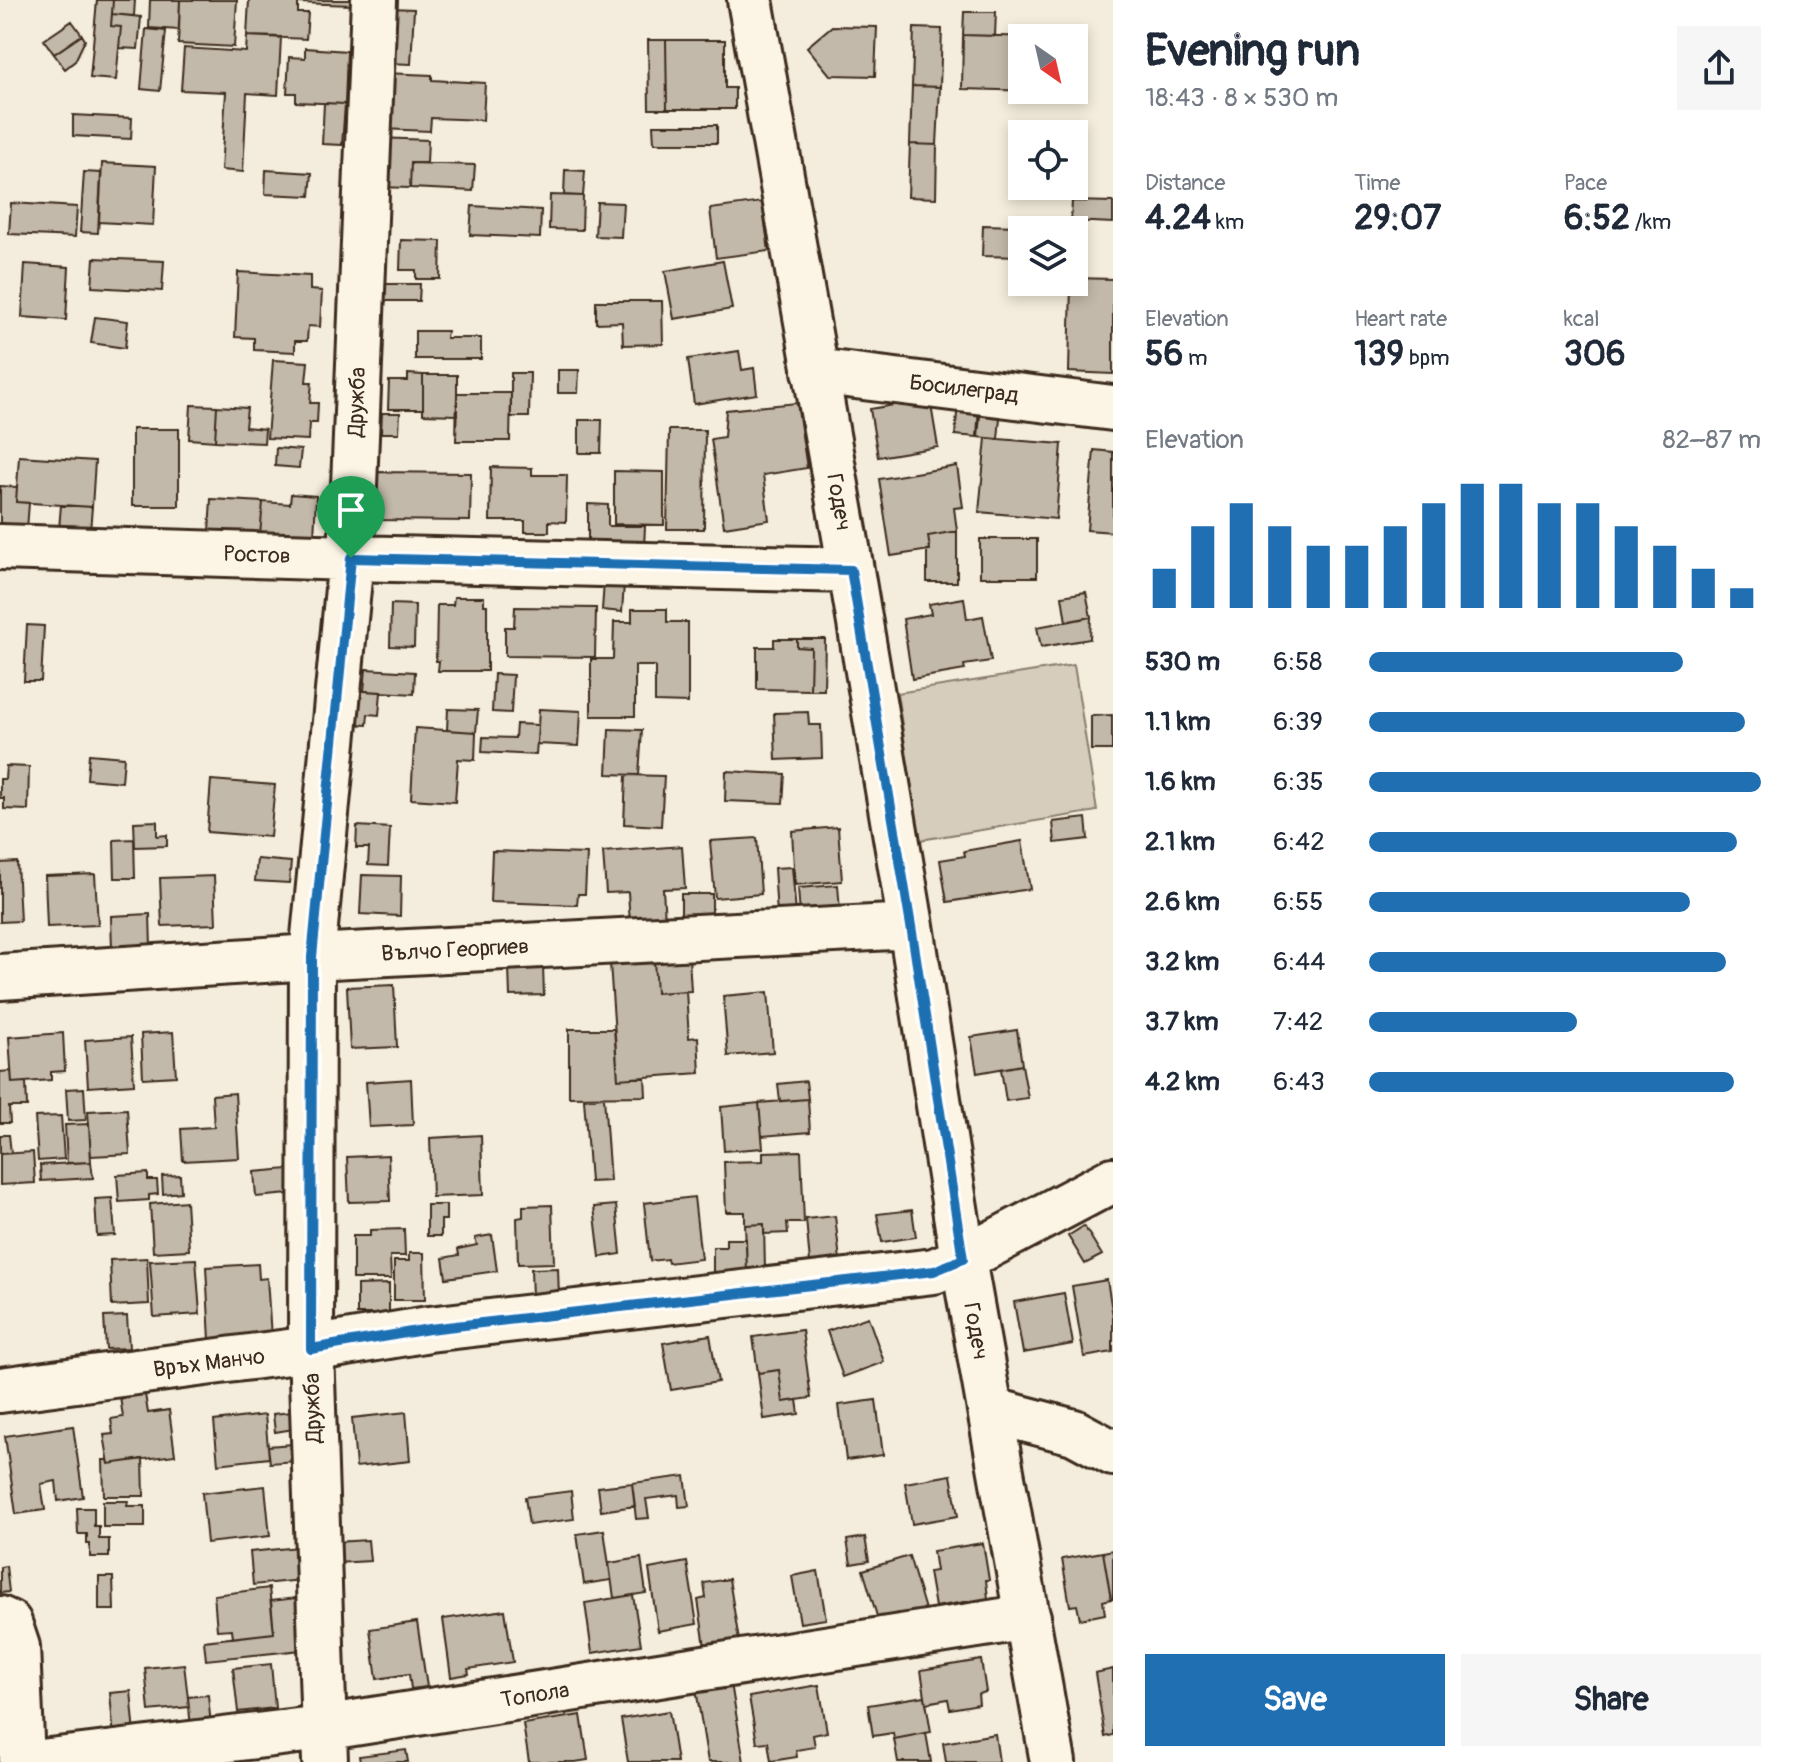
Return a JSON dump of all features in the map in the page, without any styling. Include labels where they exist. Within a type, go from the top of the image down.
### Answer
[{"type":"street","name":"Дружба","points":[[323,1745],[311,1349],[312,957],[351,558],[374,0]]},
{"type":"street","name":"Годеч","points":[[750,0],[851,570],[963,1259],[1053,1762]]},
{"type":"street","name":"Босилеград","points":[[815,371],[1113,408]]},
{"type":"street","name":"Ростов","points":[[0,547],[851,570]]},
{"type":"street","name":"Вълчо Георгиев","points":[[0,977],[312,957],[911,926]]},
{"type":"street","name":"Връх Манчо","points":[[0,1390],[311,1349],[445,1327],[934,1271],[963,1259],[1113,1180]]},
{"type":"street","points":[[990,1410],[1074,1432],[1113,1453]]},
{"type":"street","name":"Топола","points":[[41,1762],[323,1745],[1028,1617]]},
{"type":"street","points":[[0,1619],[9,1623],[17,1647],[22,1762]]},
{"type":"shaded area","points":[[1074,665],[1097,811],[920,840],[897,693]]},
{"type":"building","points":[[97,0],[113,0],[111,26],[121,27],[116,80],[90,78]]},
{"type":"building","points":[[113,0],[135,0],[134,16],[112,14]]},
{"type":"building","points":[[150,0],[180,0],[179,30],[149,28]]},
{"type":"building","points":[[180,0],[237,0],[234,47],[178,44]]},
{"type":"building","points":[[249,0],[298,0],[298,13],[308,13],[306,39],[247,36]]},
{"type":"building","points":[[300,0],[352,0],[352,5],[300,3]]},
{"type":"building","points":[[390,8],[414,9],[411,64],[387,63]]},
{"type":"building","points":[[964,12],[996,12],[995,36],[963,35]]},
{"type":"building","points":[[112,14],[141,17],[138,49],[119,48],[121,27],[111,26]]},
{"type":"building","points":[[72,21],[82,35],[54,54],[44,40]]},
{"type":"building","points":[[832,26],[877,27],[875,76],[830,75],[807,47]]},
{"type":"building","points":[[914,28],[942,29],[940,87],[912,86]]},
{"type":"building","points":[[146,29],[166,31],[160,91],[141,89]]},
{"type":"building","points":[[82,35],[85,40],[75,61],[65,69],[54,54]]},
{"type":"building","points":[[963,35],[1008,36],[1008,90],[962,89]]},
{"type":"building","points":[[247,36],[281,37],[278,95],[247,93],[243,172],[221,170],[226,92],[181,90],[184,48],[246,52]]},
{"type":"building","points":[[648,40],[666,40],[667,109],[649,109]]},
{"type":"building","points":[[666,40],[725,40],[725,88],[735,88],[735,109],[667,109]]},
{"type":"building","points":[[305,48],[347,51],[345,104],[296,102],[296,93],[287,93],[289,57],[305,58]]},
{"type":"building","points":[[384,73],[432,75],[432,80],[485,83],[483,120],[431,118],[430,131],[381,129]]},
{"type":"building","points":[[912,86],[940,87],[937,145],[910,144]]},
{"type":"building","points":[[324,103],[345,104],[342,145],[322,144]]},
{"type":"building","points":[[73,115],[132,118],[131,139],[73,136]]},
{"type":"building","points":[[653,125],[717,125],[717,143],[654,143]]},
{"type":"building","points":[[380,138],[428,140],[427,163],[411,163],[410,188],[378,187]]},
{"type":"building","points":[[910,144],[937,145],[936,198],[908,197]]},
{"type":"building","points":[[102,163],[156,166],[153,225],[99,222]]},
{"type":"building","points":[[411,163],[475,165],[473,191],[410,188]]},
{"type":"building","points":[[266,170],[312,173],[310,196],[265,194]]},
{"type":"building","points":[[565,170],[585,171],[583,196],[564,195]]},
{"type":"building","points":[[84,172],[101,173],[98,233],[80,232]]},
{"type":"building","points":[[550,195],[583,196],[582,230],[549,229]]},
{"type":"building","points":[[1072,201],[1113,202],[1113,223],[1088,222],[1088,216],[1071,216]]},
{"type":"building","points":[[597,202],[623,203],[621,237],[595,236]]},
{"type":"building","points":[[762,202],[769,251],[716,258],[710,209]]},
{"type":"building","points":[[11,203],[77,207],[75,237],[9,234]]},
{"type":"building","points":[[472,206],[541,210],[540,238],[470,235]]},
{"type":"building","points":[[983,225],[1008,226],[1008,257],[982,256]]},
{"type":"building","points":[[401,240],[441,241],[440,279],[416,279],[416,270],[400,270]]},
{"type":"building","points":[[94,258],[164,261],[162,291],[92,287]]},
{"type":"building","points":[[723,261],[732,309],[674,319],[665,271]]},
{"type":"building","points":[[25,264],[69,267],[66,320],[22,317]]},
{"type":"building","points":[[238,272],[310,276],[310,290],[322,291],[320,327],[308,326],[307,341],[295,341],[295,352],[254,350],[254,338],[235,337]]},
{"type":"building","points":[[1088,278],[1113,279],[1113,374],[1069,372],[1071,296],[1088,296]]},
{"type":"building","points":[[384,284],[420,284],[419,301],[383,301]]},
{"type":"building","points":[[596,301],[662,301],[663,344],[623,345],[622,322],[596,323]]},
{"type":"building","points":[[95,317],[128,321],[125,348],[91,343]]},
{"type":"building","points":[[415,331],[447,331],[446,338],[481,338],[481,359],[415,359]]},
{"type":"building","points":[[739,351],[742,370],[754,368],[757,394],[694,404],[688,359]]},
{"type":"building","points":[[273,360],[308,362],[306,382],[312,382],[310,403],[318,403],[317,423],[309,423],[308,440],[267,438]]},
{"type":"building","points":[[558,370],[579,370],[578,393],[558,393]]},
{"type":"building","points":[[511,373],[530,373],[529,417],[511,417]]},
{"type":"building","points":[[408,374],[423,375],[423,409],[388,409],[389,381],[408,381]]},
{"type":"building","points":[[423,375],[457,375],[457,415],[423,414]]},
{"type":"building","points":[[457,393],[511,393],[510,441],[456,441]]},
{"type":"building","points":[[930,399],[938,447],[878,457],[870,409]]},
{"type":"building","points":[[797,403],[807,468],[763,475],[769,520],[724,527],[711,439],[724,437],[726,410]]},
{"type":"building","points":[[958,403],[979,405],[977,437],[955,435]]},
{"type":"building","points":[[191,405],[217,406],[215,441],[189,439]]},
{"type":"building","points":[[981,405],[1001,407],[998,439],[978,437]]},
{"type":"building","points":[[217,406],[247,408],[245,427],[265,429],[264,443],[215,441]]},
{"type":"building","points":[[382,413],[400,413],[399,433],[381,433]]},
{"type":"building","points":[[579,420],[602,420],[601,453],[579,453]]},
{"type":"building","points":[[132,429],[179,429],[179,506],[132,506]]},
{"type":"building","points":[[669,430],[705,430],[704,529],[667,529]]},
{"type":"building","points":[[986,438],[1062,444],[1056,519],[979,512]]},
{"type":"building","points":[[276,448],[301,450],[299,468],[275,466]]},
{"type":"building","points":[[1094,450],[1113,452],[1113,532],[1087,530]]},
{"type":"building","points":[[19,456],[95,461],[92,507],[16,502]]},
{"type":"building","points":[[957,466],[963,507],[954,508],[957,531],[928,536],[930,550],[891,556],[879,479]]},
{"type":"building","points":[[491,467],[532,468],[532,475],[567,475],[566,522],[549,521],[549,532],[525,532],[525,521],[490,521]]},
{"type":"building","points":[[614,471],[664,472],[664,525],[614,524]]},
{"type":"building","points":[[374,472],[471,473],[470,521],[374,520]]},
{"type":"building","points":[[0,486],[17,487],[16,502],[29,503],[27,529],[0,527]]},
{"type":"building","points":[[291,494],[316,496],[314,538],[260,535],[263,502],[290,504]]},
{"type":"building","points":[[211,499],[263,502],[260,535],[209,532]]},
{"type":"building","points":[[588,504],[608,505],[608,526],[645,526],[644,547],[588,546]]},
{"type":"building","points":[[61,505],[92,507],[90,531],[59,529]]},
{"type":"building","points":[[957,531],[957,582],[927,582],[928,536]]},
{"type":"building","points":[[980,539],[1037,539],[1037,577],[980,577]]},
{"type":"building","points":[[604,582],[624,584],[622,612],[602,610]]},
{"type":"building","points":[[1086,592],[1091,617],[1066,622],[1062,596]]},
{"type":"building","points":[[454,597],[484,597],[484,605],[487,605],[487,671],[438,671],[437,605],[453,605]]},
{"type":"building","points":[[964,598],[967,619],[983,616],[991,661],[964,665],[965,670],[912,679],[903,619],[931,614],[929,604]]},
{"type":"building","points":[[391,604],[415,605],[414,647],[390,646]]},
{"type":"building","points":[[515,607],[596,608],[595,657],[505,656],[505,627],[514,627]]},
{"type":"building","points":[[632,609],[667,609],[667,622],[688,622],[688,703],[655,702],[655,666],[635,666],[635,716],[591,716],[591,659],[613,659],[614,622],[632,622]]},
{"type":"building","points":[[1091,617],[1090,639],[1041,647],[1037,627]]},
{"type":"building","points":[[27,625],[44,626],[41,681],[24,681]]},
{"type":"building","points":[[774,639],[797,639],[797,647],[811,648],[810,690],[757,689],[757,647],[774,647]]},
{"type":"building","points":[[797,639],[825,639],[824,690],[810,690],[811,648],[797,647]]},
{"type":"building","points":[[366,669],[415,672],[414,694],[364,691]]},
{"type":"building","points":[[494,674],[513,675],[511,713],[492,712]]},
{"type":"building","points":[[350,690],[381,692],[379,715],[368,714],[367,725],[348,724]]},
{"type":"building","points":[[448,709],[478,710],[476,732],[447,730]]},
{"type":"building","points":[[539,709],[581,711],[579,746],[537,744]]},
{"type":"building","points":[[808,712],[809,725],[821,725],[822,758],[776,760],[774,713]]},
{"type":"building","points":[[1112,715],[1112,750],[1091,750],[1091,716]]},
{"type":"building","points":[[516,724],[538,725],[536,755],[482,752],[483,737],[515,738]]},
{"type":"building","points":[[415,728],[476,732],[475,760],[458,759],[455,802],[411,799]]},
{"type":"building","points":[[609,729],[642,730],[639,775],[607,774]]},
{"type":"building","points":[[89,754],[124,757],[122,782],[87,779]]},
{"type":"building","points":[[6,766],[29,767],[28,810],[4,809],[4,798],[0,798],[0,779],[5,779]]},
{"type":"building","points":[[726,771],[785,774],[783,803],[725,801]]},
{"type":"building","points":[[626,775],[664,776],[661,826],[624,824]]},
{"type":"building","points":[[211,780],[275,785],[270,837],[207,832]]},
{"type":"building","points":[[1086,818],[1088,839],[1055,843],[1053,822]]},
{"type":"building","points":[[157,821],[157,836],[167,835],[167,846],[135,847],[134,822]]},
{"type":"building","points":[[357,826],[390,828],[388,866],[368,865],[369,848],[356,848]]},
{"type":"building","points":[[838,827],[842,881],[795,885],[792,831]]},
{"type":"building","points":[[757,838],[761,894],[715,898],[710,841]]},
{"type":"building","points":[[134,839],[135,878],[115,878],[114,840]]},
{"type":"building","points":[[1022,841],[1030,889],[947,902],[940,860],[965,856],[964,851]]},
{"type":"building","points":[[682,846],[685,888],[663,889],[665,921],[630,924],[628,892],[606,893],[603,852]]},
{"type":"building","points":[[492,851],[587,854],[585,894],[578,894],[577,905],[490,902]]},
{"type":"building","points":[[257,859],[291,862],[289,883],[255,881]]},
{"type":"building","points":[[17,862],[20,921],[0,922],[0,863]]},
{"type":"building","points":[[792,867],[796,914],[777,915],[774,868]]},
{"type":"building","points":[[95,874],[98,925],[47,927],[45,876]]},
{"type":"building","points":[[362,875],[401,876],[400,916],[360,914]]},
{"type":"building","points":[[214,876],[216,924],[162,926],[160,878]]},
{"type":"building","points":[[838,885],[840,911],[800,915],[798,888]]},
{"type":"building","points":[[681,894],[712,894],[712,921],[681,921]]},
{"type":"building","points":[[150,914],[151,948],[112,949],[111,916]]},
{"type":"building","points":[[689,957],[691,991],[656,993],[654,960]]},
{"type":"building","points":[[654,960],[656,993],[686,991],[689,1038],[698,1037],[700,1073],[618,1079],[610,963]]},
{"type":"building","points":[[543,966],[544,995],[510,996],[509,968]]},
{"type":"building","points":[[394,985],[397,1047],[350,1049],[347,987]]},
{"type":"building","points":[[768,992],[773,1052],[728,1056],[723,996]]},
{"type":"building","points":[[569,1029],[614,1029],[618,1079],[645,1077],[646,1096],[569,1097]]},
{"type":"building","points":[[1017,1030],[1022,1065],[977,1073],[971,1037]]},
{"type":"building","points":[[173,1032],[176,1076],[143,1078],[141,1034]]},
{"type":"building","points":[[63,1033],[65,1071],[51,1072],[51,1080],[12,1083],[9,1037]]},
{"type":"building","points":[[131,1037],[134,1084],[88,1087],[85,1040]]},
{"type":"building","points":[[1022,1065],[1028,1098],[1006,1101],[1001,1069]]},
{"type":"building","points":[[11,1071],[12,1083],[26,1082],[27,1107],[9,1107],[10,1123],[0,1123],[0,1072]]},
{"type":"building","points":[[411,1079],[413,1125],[369,1127],[366,1082]]},
{"type":"building","points":[[806,1081],[808,1099],[780,1101],[778,1084]]},
{"type":"building","points":[[84,1088],[86,1120],[68,1121],[66,1089]]},
{"type":"building","points":[[235,1093],[239,1158],[183,1161],[181,1129],[214,1127],[212,1095]]},
{"type":"building","points":[[604,1097],[610,1181],[590,1182],[584,1099]]},
{"type":"building","points":[[808,1099],[810,1132],[762,1136],[759,1103]]},
{"type":"building","points":[[759,1103],[763,1148],[724,1151],[721,1107]]},
{"type":"building","points":[[127,1109],[130,1154],[91,1156],[88,1111]]},
{"type":"building","points":[[61,1116],[64,1159],[38,1161],[35,1117]]},
{"type":"building","points":[[89,1124],[91,1162],[67,1163],[65,1125]]},
{"type":"building","points":[[0,1135],[9,1135],[11,1153],[0,1154]]},
{"type":"building","points":[[481,1135],[483,1195],[432,1197],[430,1138]]},
{"type":"building","points":[[801,1151],[804,1223],[787,1223],[788,1233],[764,1234],[764,1224],[745,1225],[745,1212],[726,1212],[724,1162],[763,1161],[763,1152]]},
{"type":"building","points":[[33,1152],[35,1183],[0,1185],[0,1154]]},
{"type":"building","points":[[388,1155],[390,1201],[349,1202],[347,1157]]},
{"type":"building","points":[[91,1162],[93,1178],[41,1181],[40,1165]]},
{"type":"building","points":[[288,1169],[289,1194],[256,1197],[254,1172]]},
{"type":"building","points":[[148,1173],[148,1180],[157,1180],[158,1194],[149,1195],[149,1200],[119,1202],[117,1175]]},
{"type":"building","points":[[180,1175],[181,1192],[163,1194],[162,1176]]},
{"type":"building","points":[[694,1197],[701,1259],[668,1263],[667,1259],[650,1261],[644,1203]]},
{"type":"building","points":[[112,1198],[115,1235],[97,1236],[95,1199]]},
{"type":"building","points":[[186,1201],[189,1250],[153,1252],[150,1204]]},
{"type":"building","points":[[427,1205],[446,1205],[446,1220],[441,1220],[441,1236],[427,1236]]},
{"type":"building","points":[[552,1205],[554,1263],[518,1264],[517,1218],[523,1217],[523,1206]]},
{"type":"building","points":[[616,1205],[621,1254],[600,1257],[594,1207]]},
{"type":"building","points":[[912,1210],[916,1237],[882,1242],[877,1214]]},
{"type":"building","points":[[835,1216],[840,1260],[810,1263],[806,1219]]},
{"type":"building","points":[[764,1224],[765,1271],[747,1271],[745,1225]]},
{"type":"building","points":[[1084,1226],[1102,1255],[1085,1264],[1068,1236]]},
{"type":"building","points":[[404,1229],[405,1256],[390,1256],[391,1279],[353,1279],[353,1236],[370,1236],[370,1230]]},
{"type":"building","points":[[492,1235],[497,1271],[446,1278],[443,1258],[459,1255],[458,1249],[477,1245],[475,1238]]},
{"type":"building","points":[[726,1239],[746,1239],[747,1273],[713,1274],[713,1247],[726,1247]]},
{"type":"building","points":[[409,1253],[424,1253],[425,1300],[394,1300],[394,1261],[409,1261]]},
{"type":"building","points":[[147,1258],[149,1304],[112,1306],[110,1260]]},
{"type":"building","points":[[196,1259],[200,1314],[154,1317],[150,1261]]},
{"type":"building","points":[[258,1264],[259,1279],[267,1278],[271,1337],[210,1340],[206,1267]]},
{"type":"building","points":[[558,1268],[559,1297],[532,1298],[531,1269]]},
{"type":"building","points":[[1107,1280],[1113,1316],[1113,1352],[1084,1357],[1072,1286]]},
{"type":"building","points":[[389,1284],[389,1314],[357,1314],[357,1285]]},
{"type":"building","points":[[1064,1293],[1073,1344],[1023,1353],[1014,1302]]},
{"type":"building","points":[[127,1316],[129,1348],[106,1349],[104,1317]]},
{"type":"building","points":[[868,1317],[884,1362],[843,1377],[827,1331]]},
{"type":"building","points":[[802,1330],[811,1398],[783,1402],[779,1370],[758,1373],[753,1337]]},
{"type":"building","points":[[710,1335],[718,1382],[671,1390],[663,1343]]},
{"type":"building","points":[[779,1370],[783,1402],[797,1400],[799,1414],[764,1419],[758,1373]]},
{"type":"building","points":[[145,1394],[148,1413],[169,1410],[175,1455],[109,1464],[104,1435],[113,1434],[111,1419],[123,1417],[120,1397]]},
{"type":"building","points":[[876,1400],[883,1455],[846,1460],[839,1405]]},
{"type":"building","points":[[292,1412],[294,1429],[275,1432],[273,1414]]},
{"type":"building","points":[[406,1412],[410,1461],[356,1467],[352,1418]]},
{"type":"building","points":[[265,1415],[269,1458],[218,1464],[214,1421]]},
{"type":"building","points":[[73,1426],[83,1497],[58,1501],[56,1481],[41,1484],[45,1510],[16,1514],[5,1436]]},
{"type":"building","points":[[293,1444],[295,1461],[270,1463],[268,1446]]},
{"type":"building","points":[[143,1459],[144,1496],[104,1496],[103,1460],[108,1460],[109,1464]]},
{"type":"building","points":[[951,1475],[958,1516],[912,1524],[905,1483]]},
{"type":"building","points":[[685,1476],[689,1506],[679,1507],[678,1495],[646,1499],[649,1518],[636,1519],[632,1483]]},
{"type":"building","points":[[632,1483],[635,1506],[601,1511],[598,1487]]},
{"type":"building","points":[[265,1486],[270,1536],[207,1543],[202,1493]]},
{"type":"building","points":[[571,1491],[574,1519],[529,1525],[525,1497]]},
{"type":"building","points":[[103,1501],[128,1501],[127,1506],[145,1506],[145,1527],[103,1527]]},
{"type":"building","points":[[77,1508],[94,1508],[94,1526],[99,1526],[99,1539],[109,1539],[109,1557],[90,1557],[87,1534],[78,1534]]},
{"type":"building","points":[[604,1530],[611,1580],[584,1584],[577,1534]]},
{"type":"building","points":[[865,1537],[869,1561],[851,1564],[847,1540]]},
{"type":"building","points":[[368,1540],[370,1561],[336,1563],[335,1542]]},
{"type":"building","points":[[983,1543],[989,1580],[986,1580],[988,1598],[935,1607],[929,1572],[936,1571],[933,1551]]},
{"type":"building","points":[[298,1547],[301,1580],[253,1585],[250,1552]]},
{"type":"building","points":[[1113,1550],[1113,1599],[1111,1599],[1103,1552]]},
{"type":"building","points":[[1103,1552],[1111,1599],[1103,1601],[1105,1614],[1080,1619],[1077,1605],[1070,1606],[1062,1559]]},
{"type":"building","points":[[909,1556],[926,1613],[880,1626],[863,1570]]},
{"type":"building","points":[[641,1558],[646,1593],[614,1598],[609,1563]]},
{"type":"building","points":[[687,1562],[697,1624],[658,1631],[649,1569]]},
{"type":"building","points":[[6,1566],[9,1592],[0,1593],[0,1567]]},
{"type":"building","points":[[818,1571],[826,1619],[800,1623],[792,1576]]},
{"type":"building","points":[[99,1577],[113,1577],[114,1610],[99,1610]]},
{"type":"building","points":[[729,1579],[740,1647],[706,1653],[698,1600],[706,1598],[704,1583]]},
{"type":"building","points":[[269,1588],[274,1633],[233,1638],[232,1629],[217,1630],[214,1595]]},
{"type":"building","points":[[633,1595],[641,1645],[592,1653],[585,1603]]},
{"type":"building","points":[[296,1598],[301,1650],[206,1660],[204,1641],[274,1633],[271,1601]]},
{"type":"building","points":[[505,1610],[513,1662],[468,1669],[469,1674],[451,1677],[443,1619]]},
{"type":"building","points":[[417,1622],[427,1687],[411,1689],[409,1674],[377,1679],[370,1629]]},
{"type":"building","points":[[981,1660],[986,1692],[978,1694],[979,1704],[950,1709],[948,1699],[926,1703],[921,1670]]},
{"type":"building","points":[[184,1664],[189,1707],[149,1711],[145,1668]]},
{"type":"building","points":[[271,1664],[275,1708],[238,1712],[233,1668]]},
{"type":"building","points":[[1113,1669],[1113,1735],[1105,1737],[1095,1673]]},
{"type":"building","points":[[730,1677],[744,1762],[708,1762],[695,1683]]},
{"type":"building","points":[[819,1685],[827,1732],[813,1735],[815,1747],[796,1750],[797,1757],[771,1761],[768,1742],[757,1743],[749,1697]]},
{"type":"building","points":[[131,1691],[135,1735],[114,1738],[110,1693]]},
{"type":"building","points":[[208,1695],[211,1726],[191,1728],[188,1697]]},
{"type":"building","points":[[925,1696],[931,1732],[894,1739],[893,1733],[873,1736],[868,1705]]},
{"type":"building","points":[[669,1711],[677,1762],[628,1762],[621,1719]]},
{"type":"building","points":[[581,1715],[588,1760],[529,1762],[523,1724]]},
{"type":"building","points":[[926,1733],[931,1762],[898,1762],[894,1739]]},
{"type":"building","points":[[995,1734],[999,1762],[946,1762],[943,1743]]},
{"type":"building","points":[[406,1750],[408,1762],[360,1762],[359,1756]]},
{"type":"route","points":[[351,558],[851,570],[963,1259],[934,1271],[429,1329],[311,1349],[312,957],[351,558]]}]
